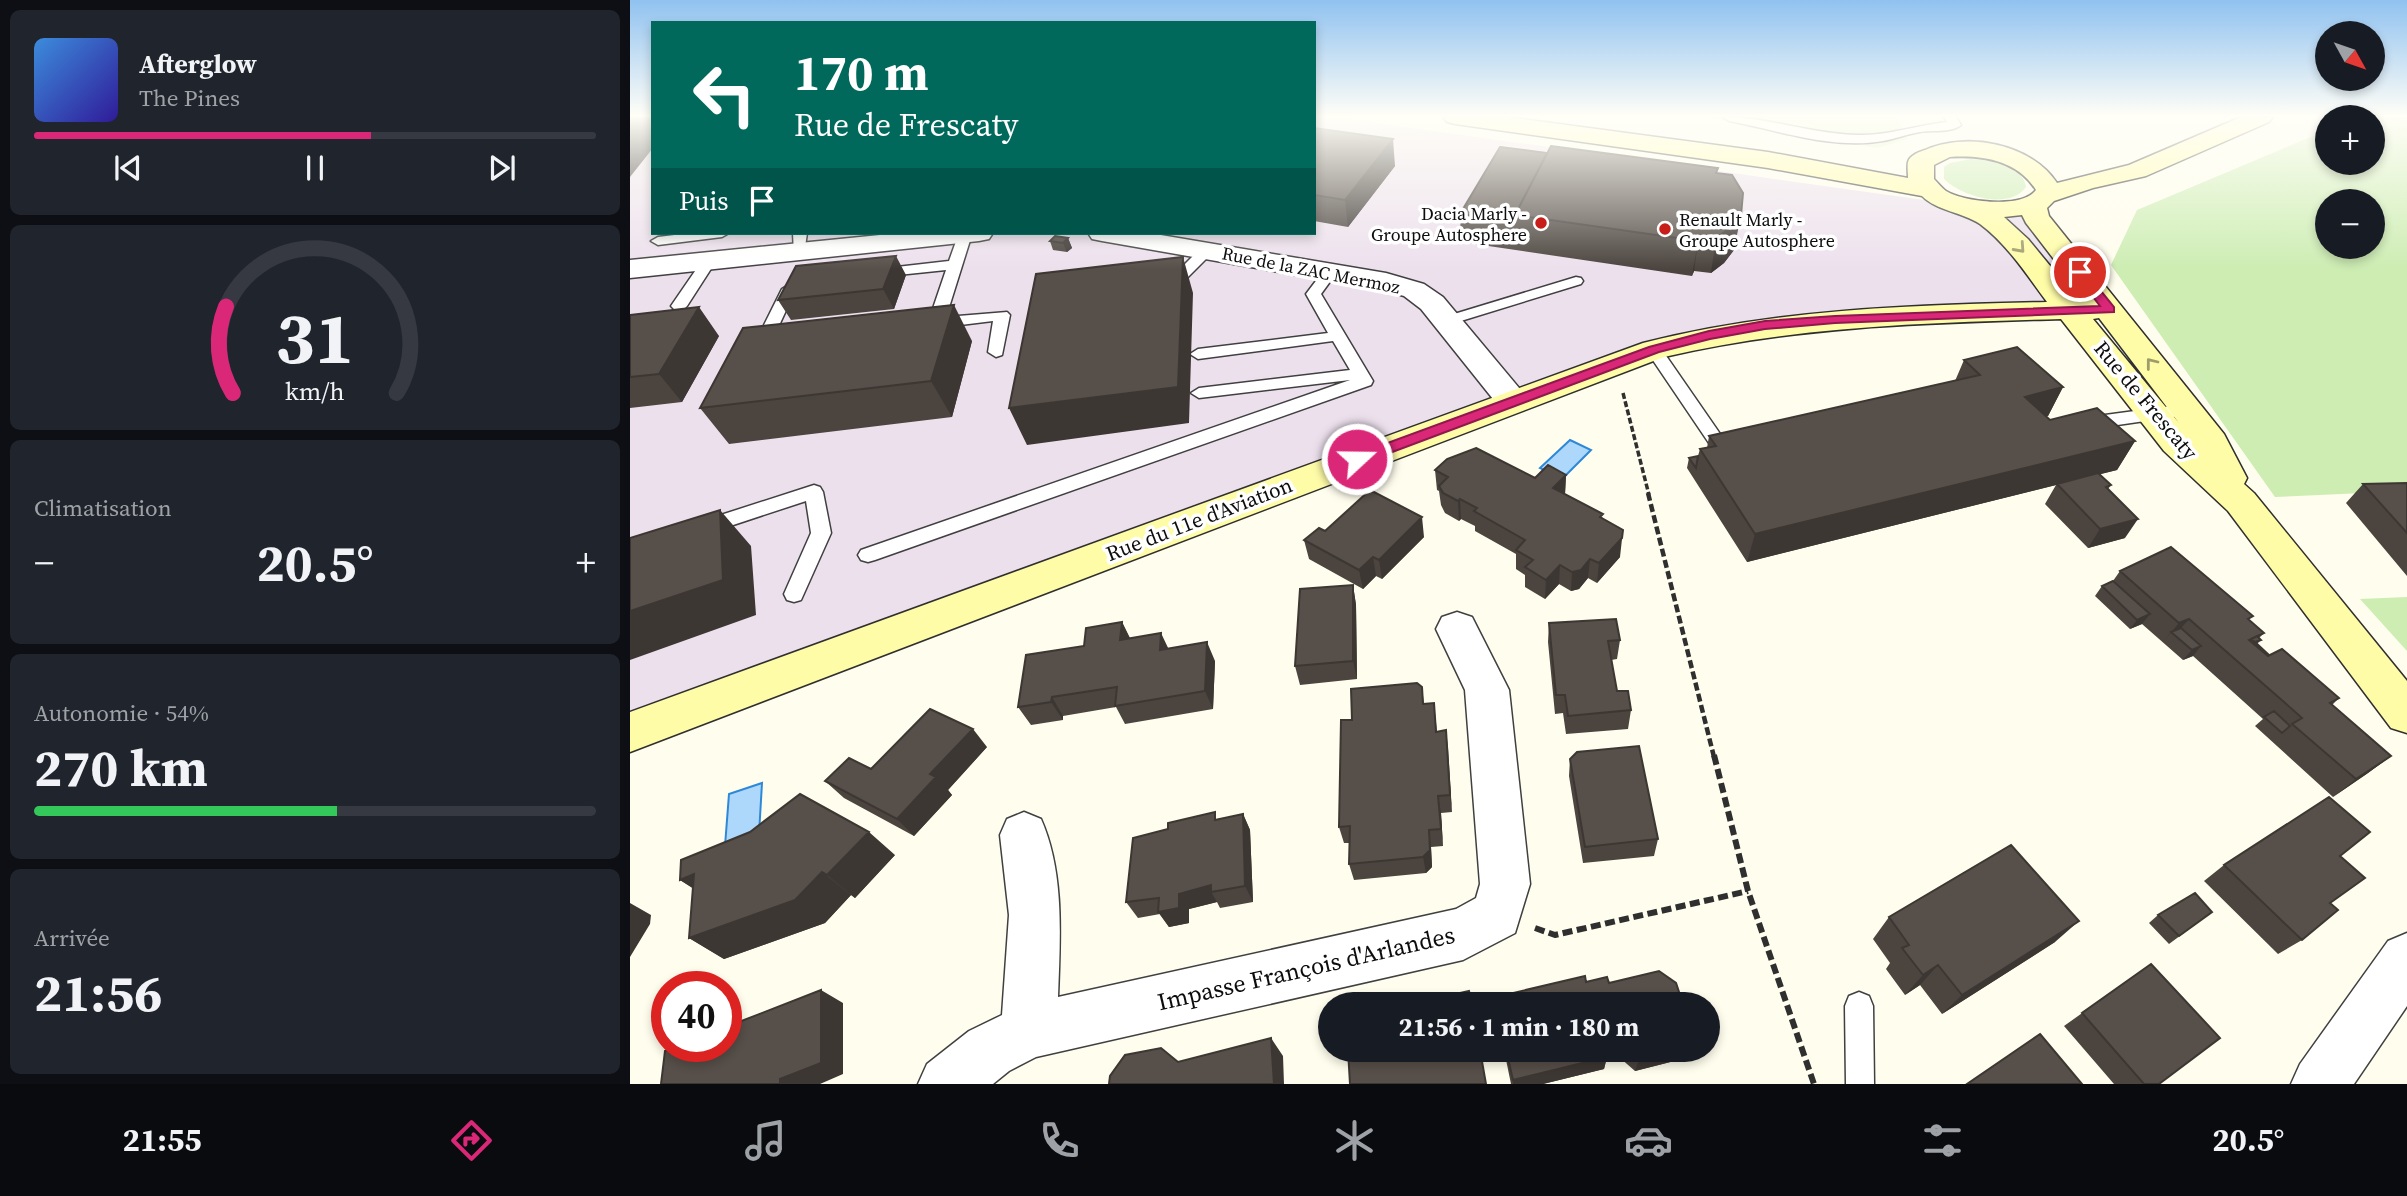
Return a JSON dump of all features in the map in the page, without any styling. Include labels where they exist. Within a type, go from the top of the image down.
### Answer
[{"type":"street","points":[[1815,168],[1931,190],[1967,206],[2006,211],[2085,181],[2144,168]]},
{"type":"street","points":[[1918,168],[1921,180],[1931,190]]},
{"type":"street","name":"Rue de Frescaty","points":[[2029,168],[2043,177],[2048,186],[2040,200],[2036,217],[2212,442],[2241,502]]},
{"type":"street","name":"Rue de Frescaty","points":[[1967,206],[1990,219],[2018,245],[2176,443],[2241,502],[2407,714]]},
{"type":"street","points":[[636,268],[709,261],[799,242],[934,235]]},
{"type":"street","name":"Rue de la ZAC Mermoz","points":[[1118,235],[1386,282],[1414,290],[1432,303],[1513,401]]},
{"type":"street","name":"Rue du 11e d'Aviation","points":[[630,732],[1654,350],[1709,335],[1765,325],[1971,313],[2109,309]]},
{"type":"street","name":"Impasse François d'Arlandes","points":[[947,1084],[989,1051],[1029,1031],[1463,934],[1497,915],[1505,884],[1487,690],[1457,629]]},
{"type":"street","points":[[1024,835],[1035,915],[1029,1031]]},
{"type":"street","points":[[2320,1084],[2407,960]]},
{"type":"lane","points":[[636,268],[660,237],[691,235]]},
{"type":"lane","points":[[971,235],[930,324],[1002,315],[996,352]]},
{"type":"lane","points":[[1180,277],[1206,251]]},
{"type":"lane","points":[[679,306],[709,261]]},
{"type":"lane","points":[[864,274],[955,265]]},
{"type":"lane","points":[[868,555],[1365,381],[1313,294],[1330,272]]},
{"type":"lane","points":[[764,348],[789,289],[812,280]]},
{"type":"lane","points":[[1447,321],[1576,281]]},
{"type":"lane","points":[[1198,354],[1338,336]]},
{"type":"lane","points":[[1654,350],[1721,448],[1746,442]]},
{"type":"lane","points":[[1199,393],[1361,374]]},
{"type":"lane","points":[[2090,423],[2187,410]]},
{"type":"lane","points":[[683,534],[814,492],[821,533],[794,594]]},
{"type":"lane","points":[[1859,1006],[1860,1084]]},
{"type":"path","points":[[1605,367],[1620,382],[1748,891],[1814,1084]]},
{"type":"path","points":[[1555,935],[1748,891]]},
{"type":"shaded area","points":[[630,168],[651,168],[651,235],[1316,235],[1316,168],[1694,168],[1967,206],[2021,209],[2109,309],[1709,335],[630,732]]},
{"type":"green space","points":[[1944,168],[2011,168],[2024,179],[2026,187],[2008,198],[1985,198],[1962,191],[1944,179]]},
{"type":"green space","points":[[2238,168],[2315,168],[2315,175],[2385,175],[2385,168],[2407,168],[2407,491],[2275,497],[2111,265],[2137,210]]},
{"type":"green space","points":[[2407,597],[2407,651],[2360,599]]},
{"type":"water","points":[[1570,440],[1591,450],[1562,479],[1540,468]]},
{"type":"water","points":[[762,783],[759,834],[725,846],[729,794]]},
{"type":"building","points":[[1316,168],[1371,168],[1345,200],[1316,195]]},
{"type":"building","points":[[1488,168],[1539,168],[1515,215],[1515,222],[1460,214]]},
{"type":"building","points":[[1540,168],[1715,168],[1718,168],[1716,173],[1732,175],[1743,193],[1741,215],[1730,228],[1716,238],[1699,236],[1698,241],[1515,215]]},
{"type":"building","points":[[1055,236],[1068,238],[1063,243],[1050,241]]},
{"type":"building","points":[[896,256],[883,289],[778,300],[796,266]]},
{"type":"building","points":[[1183,257],[1178,387],[1009,408],[1036,274]]},
{"type":"building","points":[[954,305],[931,381],[700,408],[743,328]]},
{"type":"building","points":[[699,307],[659,374],[630,377],[630,315]]},
{"type":"building","points":[[2017,347],[2063,387],[2025,397],[2050,420],[2097,408],[2135,441],[1755,534],[1700,449],[1716,446],[1709,436],[1980,375],[1964,360]]},
{"type":"building","points":[[1476,448],[1535,478],[1548,465],[1566,475],[1553,488],[1603,514],[1600,517],[1623,530],[1622,538],[1599,563],[1590,559],[1581,570],[1572,572],[1560,565],[1546,580],[1525,567],[1533,560],[1516,550],[1525,540],[1474,511],[1477,508],[1443,493],[1439,486],[1448,477],[1435,470],[1447,459]]},
{"type":"building","points":[[1698,456],[1696,468],[1689,458]]},
{"type":"building","points":[[2098,473],[2111,485],[2106,487],[2138,519],[2100,529],[2057,484]]},
{"type":"building","points":[[2407,483],[2407,533],[2363,484]]},
{"type":"building","points":[[1370,490],[1422,517],[1379,560],[1373,557],[1359,570],[1304,540],[1319,528],[1325,531]]},
{"type":"building","points":[[720,510],[723,580],[630,611],[630,538]]},
{"type":"building","points":[[2171,547],[2253,616],[2248,619],[2264,633],[2249,640],[2268,656],[2282,649],[2339,698],[2330,703],[2391,756],[2356,779],[2292,724],[2302,718],[2284,702],[2189,619],[2179,623],[2120,571]]},
{"type":"building","points":[[2113,581],[2150,614],[2137,620],[2102,586]]},
{"type":"building","points":[[1353,585],[1353,661],[1295,666],[1300,589]]},
{"type":"building","points":[[1616,619],[1620,640],[1608,641],[1617,691],[1628,691],[1631,710],[1568,716],[1565,695],[1556,695],[1549,623]]},
{"type":"building","points":[[1122,622],[1120,640],[1161,633],[1160,650],[1207,642],[1205,691],[1115,706],[1117,687],[1052,697],[1051,702],[1018,707],[1026,655],[1084,646],[1086,628]]},
{"type":"building","points":[[2181,628],[2201,646],[2192,650],[2171,632]]},
{"type":"building","points":[[2257,636],[2261,640],[2255,642],[2251,639]]},
{"type":"building","points":[[2253,643],[2269,655],[2268,656]]},
{"type":"building","points":[[1417,683],[1422,687],[1423,704],[1434,703],[1436,732],[1446,730],[1450,795],[1438,796],[1441,829],[1429,830],[1430,850],[1423,857],[1349,864],[1350,826],[1339,827],[1341,720],[1352,720],[1351,689]]},
{"type":"building","points":[[930,709],[973,729],[930,774],[936,777],[897,819],[825,781],[849,758],[871,769]]},
{"type":"building","points":[[2274,711],[2290,726],[2282,733],[2264,717]]},
{"type":"building","points":[[1639,746],[1658,839],[1585,847],[1570,759],[1577,752]]},
{"type":"building","points":[[800,794],[869,832],[827,875],[822,872],[795,900],[689,938],[694,874],[680,880],[681,860],[750,832]]},
{"type":"building","points":[[2329,797],[2370,832],[2340,856],[2365,878],[2330,903],[2338,910],[2302,940],[2224,865]]},
{"type":"building","points":[[1215,812],[1215,820],[1243,814],[1245,886],[1211,892],[1211,885],[1179,894],[1179,908],[1158,912],[1159,898],[1126,902],[1133,838],[1168,829],[1168,823]]},
{"type":"building","points":[[2011,845],[2079,921],[1962,995],[1938,965],[1923,975],[1902,948],[1909,945],[1889,917]]},
{"type":"building","points":[[2195,893],[2212,912],[2179,936],[2158,915]]},
{"type":"building","points":[[2151,964],[2220,1038],[2159,1084],[2144,1084],[2082,1013]]},
{"type":"building","points":[[1659,971],[1676,983],[1679,992],[1517,992],[1585,976],[1586,982],[1607,977],[1609,983]]},
{"type":"building","points":[[821,990],[821,1063],[780,1079],[780,1084],[661,1084],[664,1062],[742,1062],[742,1021]]},
{"type":"building","points":[[2040,1034],[2082,1084],[1967,1084]]},
{"type":"building","points":[[1271,1038],[1274,1084],[1109,1084],[1110,1076],[1125,1055],[1161,1048],[1178,1062]]},
{"type":"building","points":[[1349,1062],[1482,1062],[1486,1084],[1350,1084]]},
{"type":"building","points":[[1509,1062],[1587,1062],[1513,1080]]},
{"type":"place","name":"Dacia Marly - Groupe Autosphere","points":[[1541,223]]},
{"type":"place","name":"Renault Marly - Groupe Autosphere","points":[[1665,229]]},
{"type":"route","points":[[1357,459],[1654,350],[1709,335],[1765,325],[1835,320],[2109,309],[2080,272]]}]
